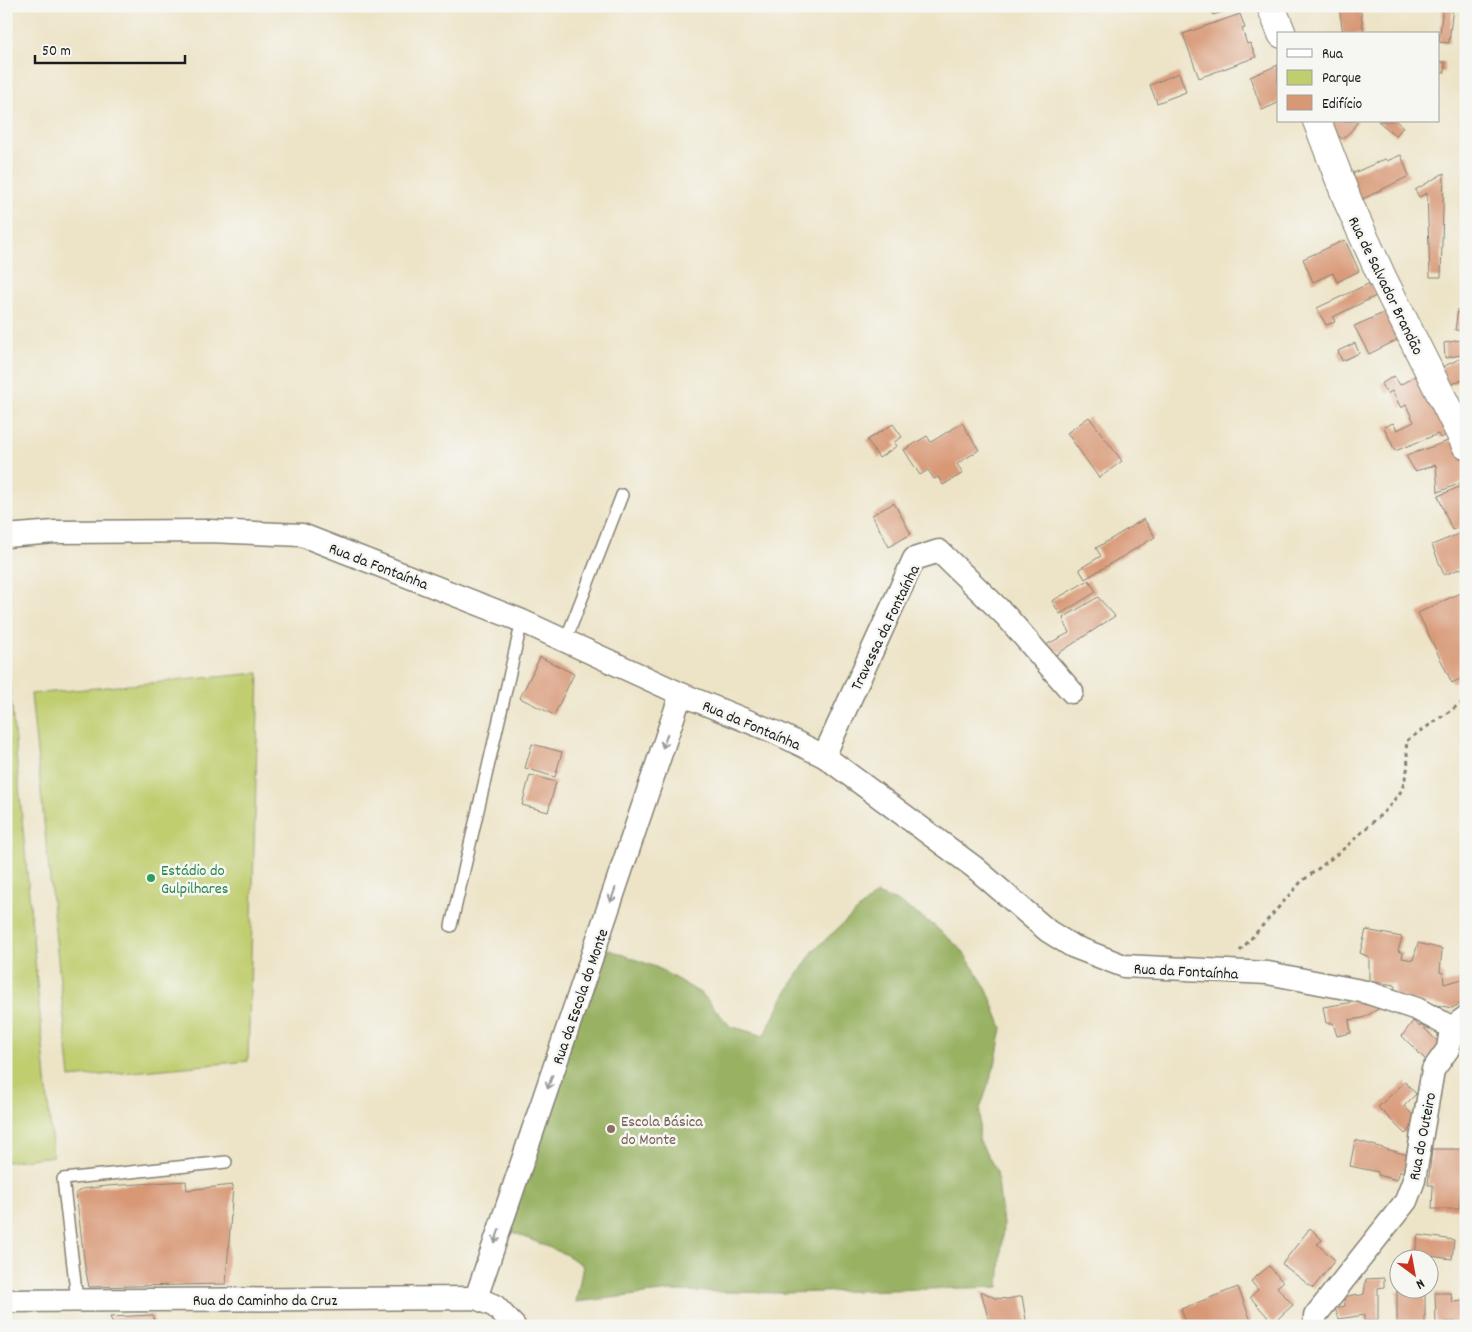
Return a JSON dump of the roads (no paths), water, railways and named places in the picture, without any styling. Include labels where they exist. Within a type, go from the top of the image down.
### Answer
[{"type":"main road","points":[[1271,6],[1281,32]]},
{"type":"main road","name":"Rua de Salvador Brandão","points":[[1317,122],[1349,204],[1382,277],[1466,445]]},
{"type":"street","name":"Rua da Fontaínha","points":[[6,536],[55,532],[210,531],[302,535],[522,621],[681,694],[777,733],[824,756],[974,867],[1048,931],[1072,946],[1124,966],[1268,973],[1366,992],[1461,1026]]},
{"type":"street","name":"Travessa da Fontaínha","points":[[824,756],[914,559],[939,551],[1006,616],[1072,692]]},
{"type":"street","name":"Rua da Escola do Monte","points":[[476,1298],[681,694]]},
{"type":"street","name":"Rua do Outeiro","points":[[1315,1326],[1315,1316],[1406,1201],[1414,1180],[1433,1070],[1461,1026]]},
{"type":"street","name":"Rua do Caminho da Cruz","points":[[6,1301],[476,1298],[495,1306],[514,1326]]},
{"type":"lane","points":[[565,642],[622,495]]},
{"type":"lane","points":[[451,926],[522,621]]},
{"type":"lane","points":[[77,1300],[63,1179],[226,1162]]},
{"type":"place","name":"Estádio do Gulpilhares","points":[[151,878]]},
{"type":"place","name":"Escola Básica do Monte","points":[[611,1129]]}]
